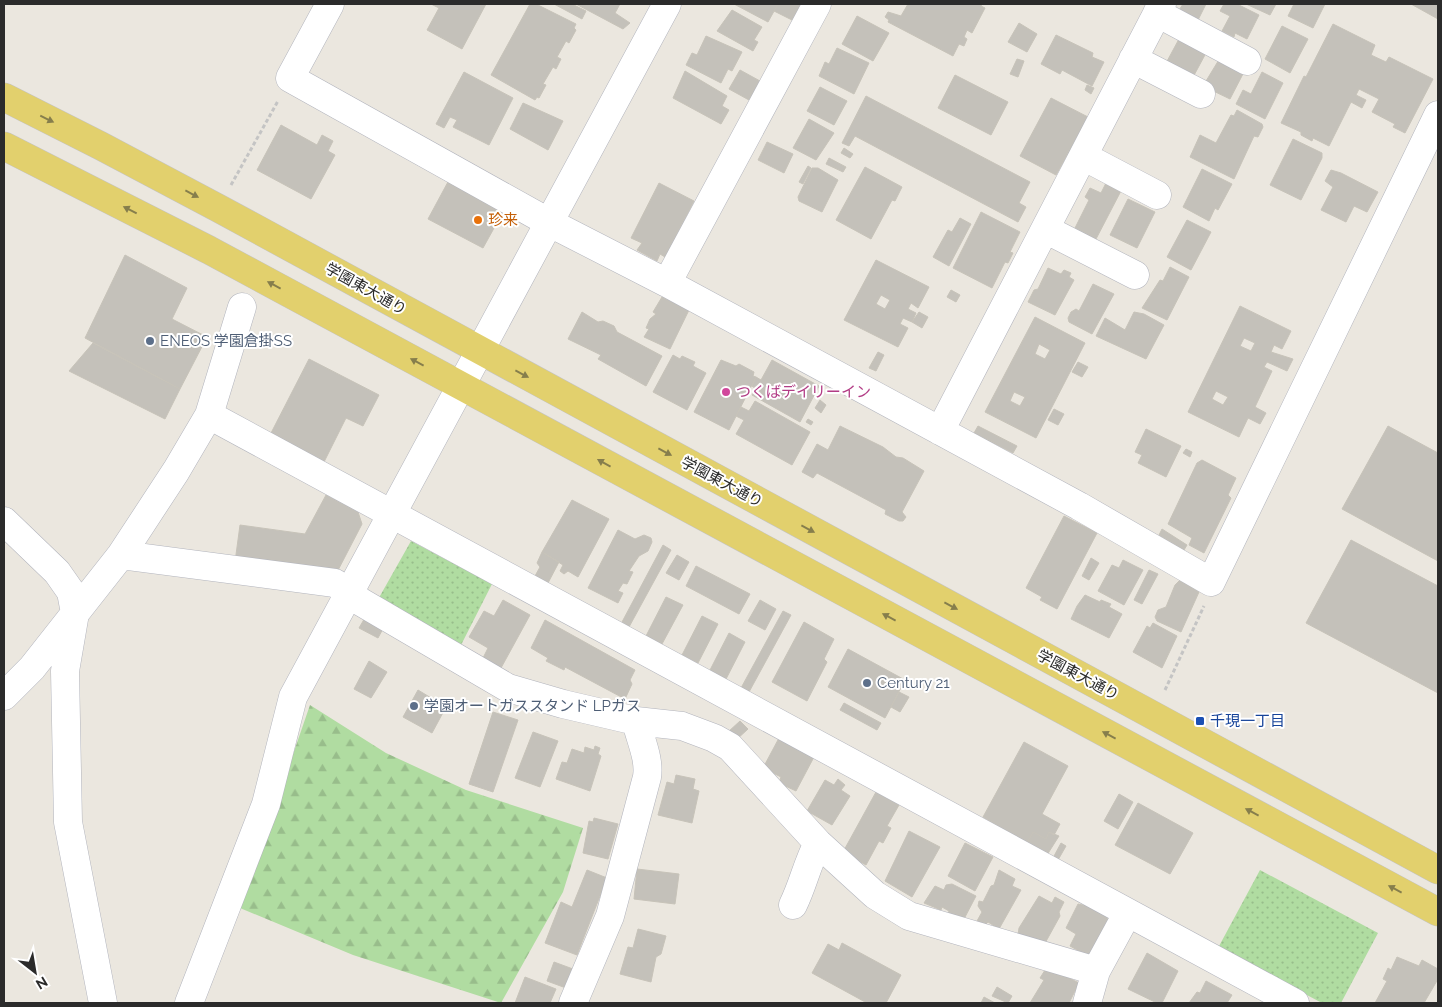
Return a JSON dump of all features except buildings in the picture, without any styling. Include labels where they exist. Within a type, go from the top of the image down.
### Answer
[{"type":"main road","name":"学園東大通り","points":[[4,98],[101,146],[218,208],[1438,870]]},
{"type":"main road","points":[[4,146],[209,250],[1438,912]]},
{"type":"street","points":[[330,4],[290,78],[550,223],[666,283],[1079,506],[1211,582],[1438,115]]},
{"type":"street","points":[[189,1003],[266,804],[293,697],[667,4]]},
{"type":"street","points":[[666,283],[817,4]]},
{"type":"street","points":[[940,431],[1159,8],[1247,61]]},
{"type":"street","points":[[1133,59],[1201,94]]},
{"type":"street","points":[[1083,156],[1157,195]]},
{"type":"street","points":[[1045,228],[1135,275]]},
{"type":"street","points":[[4,696],[32,668],[121,555],[176,471],[209,415],[242,308]]},
{"type":"street","points":[[209,415],[1294,1003]]},
{"type":"street","points":[[4,521],[57,572],[72,592],[75,613],[65,671],[68,822],[103,1003]]},
{"type":"street","points":[[121,555],[335,583],[361,602],[508,688],[563,704],[636,721],[682,726],[714,738],[730,747],[818,843],[875,895],[909,916],[1096,971]]},
{"type":"street","points":[[573,1003],[610,916],[647,777],[649,765],[642,747],[636,721]]},
{"type":"street","points":[[793,905],[802,887],[809,861],[818,843]]},
{"type":"street","points":[[1088,1003],[1096,971],[1127,914]]},
{"type":"path","points":[[218,208],[290,78]]},
{"type":"path","points":[[1165,690],[1210,594],[1211,582]]},
{"type":"green space","points":[[411,541],[492,584],[459,649],[376,603]]},
{"type":"green space","points":[[310,705],[386,753],[466,790],[583,828],[563,892],[501,1003],[353,955],[240,908]]},
{"type":"green space","points":[[1260,870],[1378,933],[1341,1003],[1322,1003],[1218,948]]},
{"type":"place","name":"珍来","points":[[478,220]]},
{"type":"place","name":"ENEOS 学園倉掛SS","points":[[150,341]]},
{"type":"place","name":"つくばデイリーイン","points":[[726,392]]},
{"type":"place","name":"Century 21","points":[[867,683]]},
{"type":"place","name":"学園オートガススタンド LPガス","points":[[414,706]]},
{"type":"place","name":"千現一丁目","points":[[1200,721]]}]
